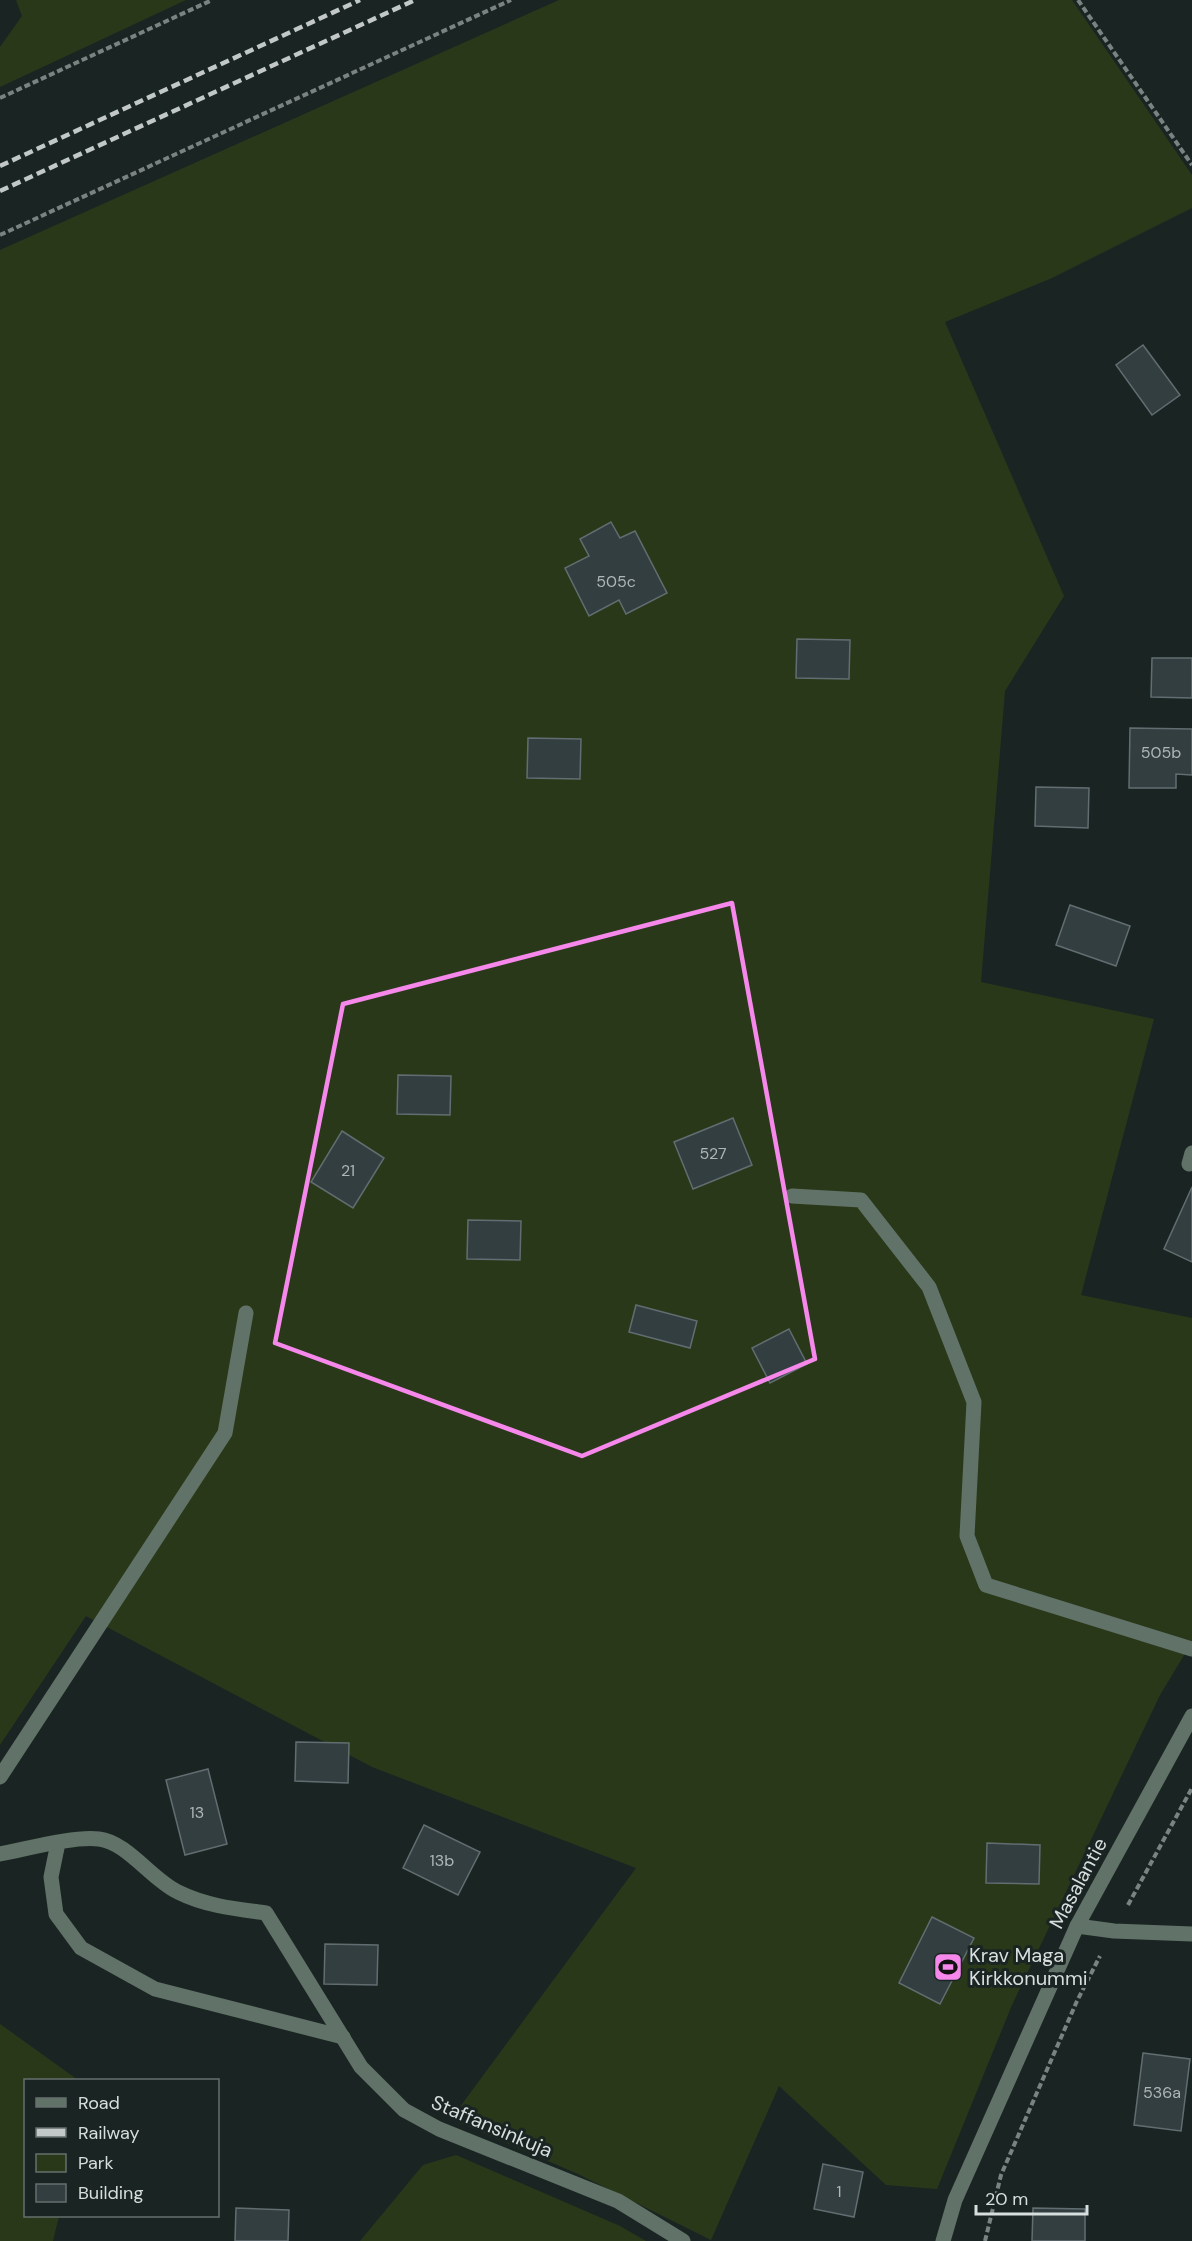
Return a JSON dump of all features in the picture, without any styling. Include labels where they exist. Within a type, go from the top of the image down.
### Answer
[{"type":"street","points":[[792,1196],[861,1200],[929,1287],[974,1402],[967,1536],[986,1585],[1192,1649]]},
{"type":"street","points":[[0,1777],[225,1433],[246,1313]]},
{"type":"street","name":"Masalantie","points":[[943,2241],[955,2200],[1077,1926],[1192,1716]]},
{"type":"street","name":"Staffansinkuja","points":[[58,1843],[100,1839],[123,1848],[149,1874],[177,1892],[219,1907],[266,1913],[361,2067],[404,2110],[440,2129],[618,2201],[682,2241]]},
{"type":"street","points":[[0,1854],[58,1843],[51,1877],[56,1914],[81,1948],[155,1989],[343,2037]]},
{"type":"street","points":[[1077,1926],[1114,1931],[1192,1934]]},
{"type":"path","points":[[0,98],[212,0]]},
{"type":"path","points":[[0,235],[511,0]]},
{"type":"path","points":[[1078,0],[1192,165]]},
{"type":"path","points":[[985,2241],[1002,2175],[1077,2001],[1192,1788]]},
{"type":"highlighted area","points":[[732,903],[815,1359],[582,1456],[275,1343],[343,1004]]},
{"type":"green space","points":[[16,0],[186,0],[0,87],[0,47],[22,16]]},
{"type":"green space","points":[[559,0],[1072,0],[1192,175],[1192,208],[1052,278],[945,322],[1064,596],[1005,691],[981,982],[1154,1019],[1081,1295],[1192,1318],[1192,1642],[1160,1695],[1012,2005],[937,2189],[886,2185],[779,2086],[711,2240],[578,2174],[451,2119],[636,1868],[372,1767],[86,1616],[0,1745],[0,250]]},
{"type":"green space","points":[[0,2024],[77,2079],[24,2079],[24,2217],[59,2217],[53,2241],[0,2241]]},
{"type":"green space","points":[[456,2155],[620,2226],[646,2241],[360,2241],[423,2165]]},
{"type":"building","points":[[1143,345],[1180,395],[1152,415],[1116,365]]},
{"type":"building","points":[[611,522],[620,538],[635,531],[667,593],[626,614],[619,600],[589,616],[565,568],[589,556],[580,539]]},
{"type":"building","points":[[797,639],[850,640],[849,679],[796,678]]},
{"type":"building","points":[[1152,658],[1192,658],[1192,698],[1151,697]]},
{"type":"building","points":[[1130,728],[1192,729],[1192,775],[1176,774],[1176,788],[1129,788]]},
{"type":"building","points":[[528,738],[581,739],[580,779],[527,778]]},
{"type":"building","points":[[1036,787],[1089,788],[1088,828],[1035,826]]},
{"type":"building","points":[[1070,905],[1130,926],[1116,966],[1056,945]]},
{"type":"building","points":[[398,1075],[451,1076],[450,1115],[397,1114]]},
{"type":"building","points":[[733,1118],[752,1165],[693,1189],[674,1142]]},
{"type":"building","points":[[342,1131],[384,1158],[353,1208],[311,1182]]},
{"type":"building","points":[[1192,1187],[1192,1262],[1164,1249]]},
{"type":"building","points":[[468,1220],[521,1221],[520,1260],[467,1259]]},
{"type":"building","points":[[636,1305],[697,1321],[690,1348],[629,1332]]},
{"type":"building","points":[[789,1329],[807,1364],[770,1383],[752,1348]]},
{"type":"building","points":[[296,1742],[349,1743],[348,1783],[295,1781]]},
{"type":"building","points":[[208,1769],[227,1844],[185,1855],[166,1780]]},
{"type":"building","points":[[424,1825],[480,1852],[458,1895],[403,1868]]},
{"type":"building","points":[[987,1843],[1040,1845],[1039,1884],[986,1883]]},
{"type":"building","points":[[932,1917],[974,1938],[940,2004],[899,1983]]},
{"type":"building","points":[[325,1944],[378,1945],[377,1985],[324,1984]]},
{"type":"building","points":[[1143,2053],[1190,2059],[1181,2131],[1134,2125]]},
{"type":"building","points":[[823,2164],[863,2172],[854,2217],[814,2209]]},
{"type":"building","points":[[236,2208],[289,2210],[288,2241],[235,2241]]},
{"type":"building","points":[[1033,2208],[1085,2209],[1085,2241],[1032,2241]]},
{"type":"railway","points":[[0,166],[360,0]]},
{"type":"railway","points":[[0,191],[415,0]]},
{"type":"place","name":"Krav Maga Kirkkonummi","points":[[948,1967]]}]
